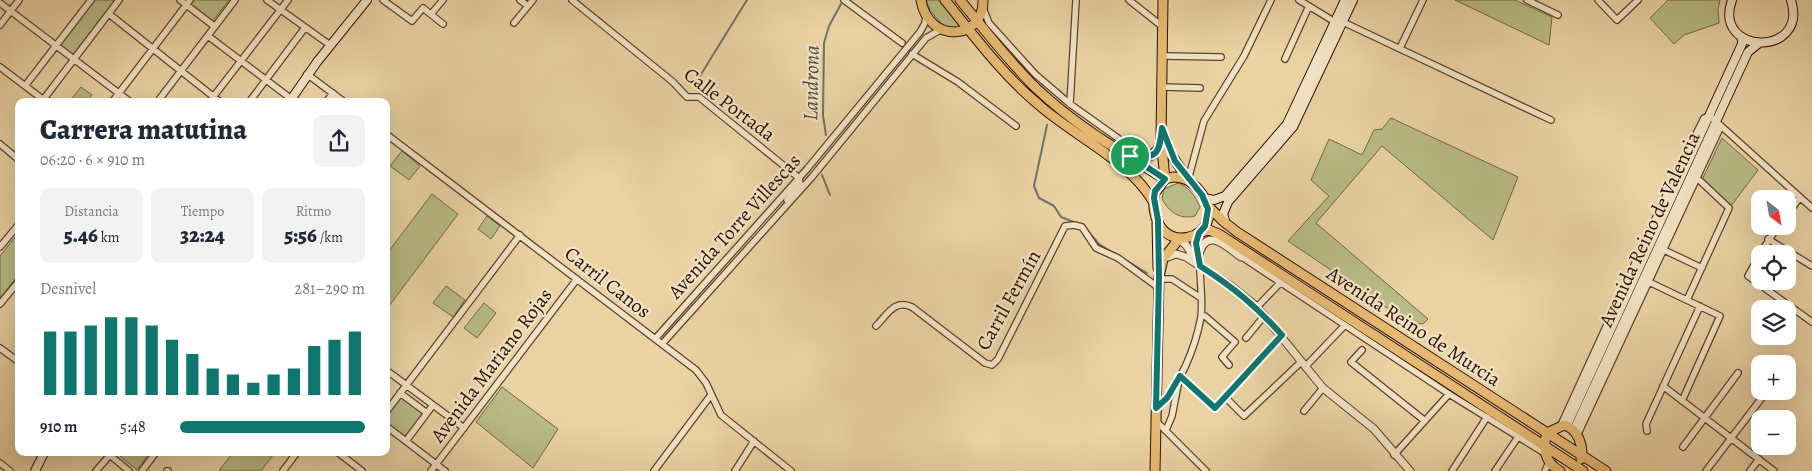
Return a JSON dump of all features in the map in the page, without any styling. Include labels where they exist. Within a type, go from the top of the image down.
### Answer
[{"type":"main road","points":[[921,0],[926,16],[940,30],[952,33],[967,28],[976,20],[983,4]]},
{"type":"main road","points":[[945,0],[967,28],[1025,93],[1057,120],[1120,166],[1144,188],[1154,204],[1158,220],[1164,232],[1179,239],[1189,238],[1199,233],[1207,220],[1206,201],[1188,180],[1171,154],[1162,128]]},
{"type":"main road","points":[[960,0],[1044,96],[1070,117],[1165,179],[1178,177],[1188,180]]},
{"type":"main road","points":[[1154,204],[1155,191],[1165,179],[1161,139],[1163,0]]},
{"type":"main road","points":[[1226,224],[1223,217],[1225,207],[1293,127],[1339,22],[1345,0]]},
{"type":"main road","points":[[1206,201],[1225,196],[1284,129],[1339,22],[1353,0]]},
{"type":"main road","points":[[1732,0],[1730,19],[1734,28],[1742,37],[1758,44],[1773,42],[1787,31],[1794,13],[1791,0]]},
{"type":"main road","points":[[293,98],[308,74],[366,1]]},
{"type":"main road","name":"Avenida Reino de Valencia","points":[[1570,429],[1742,44],[1742,37]]},
{"type":"main road","name":"Avenida Reino de Valencia","points":[[1570,429],[1719,124],[1748,52],[1758,44]]},
{"type":"main road","points":[[1130,156],[1146,158],[1154,155],[1161,139]]},
{"type":"main road","name":"Avenida Reino de Murcia","points":[[1206,201],[1226,224],[1606,471]]},
{"type":"main road","points":[[1155,471],[1159,281],[1158,220]]},
{"type":"main road","name":"Avenida Reino de Murcia","points":[[1199,233],[1214,232],[1252,256],[1546,458],[1579,470]]},
{"type":"main road","points":[[1159,281],[1163,259],[1179,239]]},
{"type":"main road","points":[[1560,471],[1546,458],[1547,432],[1570,429],[1581,445],[1582,456],[1579,470]]},
{"type":"main road","points":[[35,471],[42,456]]},
{"type":"street","points":[[0,25],[19,0]]},
{"type":"street","points":[[25,86],[90,0]]},
{"type":"street","points":[[46,98],[119,0]]},
{"type":"street","points":[[180,0],[188,2],[214,26]]},
{"type":"street","points":[[160,98],[235,0]]},
{"type":"street","points":[[268,0],[304,29],[330,46]]},
{"type":"street","points":[[215,98],[288,0]]},
{"type":"street","points":[[383,0],[412,21],[423,8],[443,24]]},
{"type":"street","points":[[431,14],[443,0]]},
{"type":"street","points":[[520,0],[528,6]]},
{"type":"street","points":[[514,23],[533,0]]},
{"type":"street","name":"Calle Portada","points":[[572,0],[673,82],[687,98],[698,97],[799,178]]},
{"type":"street","points":[[844,0],[902,44]]},
{"type":"street","points":[[1070,104],[1076,0]]},
{"type":"street","points":[[1129,0],[1163,27]]},
{"type":"street","points":[[1188,180],[1204,121],[1244,56],[1271,0]]},
{"type":"street","points":[[1300,0],[1339,22],[1400,48],[1551,120]]},
{"type":"street","points":[[1400,48],[1423,0]]},
{"type":"street","points":[[1527,0],[1558,15]]},
{"type":"street","points":[[1598,0],[1617,20],[1638,0]]},
{"type":"street","points":[[115,98],[188,2]]},
{"type":"street","points":[[0,3],[124,98]]},
{"type":"street","points":[[983,4],[989,23],[1035,74],[1070,104],[1129,146],[1146,168]]},
{"type":"street","points":[[1285,59],[1309,6]]},
{"type":"street","points":[[109,14],[212,98]]},
{"type":"street","name":"Avenida Torre Villescas","points":[[655,338],[799,178],[920,32],[925,23],[926,16]]},
{"type":"street","points":[[252,98],[304,29]]},
{"type":"street","name":"Avenida Torre Villescas","points":[[662,344],[814,176],[912,54],[929,35],[940,30]]},
{"type":"street","points":[[208,36],[287,98]]},
{"type":"street","points":[[912,54],[958,82],[1016,126]]},
{"type":"street","points":[[1162,56],[1221,57]]},
{"type":"street","points":[[0,67],[41,98]]},
{"type":"street","points":[[308,74],[339,98]]},
{"type":"street","points":[[1162,87],[1200,88]]},
{"type":"street","points":[[329,98],[333,93]]},
{"type":"street","points":[[1710,116],[1812,208]]},
{"type":"street","points":[[1570,429],[1649,282],[1697,178],[1719,124]]},
{"type":"street","name":"Carril Canos","points":[[390,137],[700,374],[721,415],[791,471]]},
{"type":"street","points":[[0,144],[15,156]]},
{"type":"street","points":[[774,220],[800,184],[799,178],[805,179],[814,176]]},
{"type":"street","points":[[1687,300],[1730,208],[1697,178]]},
{"type":"street","points":[[1796,203],[1800,197]]},
{"type":"street","name":"Carril Fermín","points":[[876,326],[896,305],[904,304],[912,307],[985,363],[992,365],[1002,351],[1065,226],[1074,225],[1082,227],[1096,248],[1159,281]]},
{"type":"street","points":[[0,248],[15,229]]},
{"type":"street","points":[[1156,408],[1167,398],[1180,376],[1201,316],[1196,243],[1199,233]]},
{"type":"street","points":[[390,407],[520,235]]},
{"type":"street","points":[[1765,245],[1771,235]]},
{"type":"street","points":[[1179,239],[1186,245],[1198,263]]},
{"type":"street","points":[[1768,239],[1812,266]]},
{"type":"street","points":[[1198,263],[1201,248],[1208,240],[1219,240],[1241,257],[1449,394],[1518,436],[1546,458]]},
{"type":"street","points":[[1664,250],[1702,268]]},
{"type":"street","points":[[1163,259],[1180,254],[1198,263],[1257,307],[1282,335],[1323,388],[1374,429],[1394,455],[1410,471]]},
{"type":"street","points":[[1241,257],[1252,256],[1259,269]]},
{"type":"street","name":"Avenida Mariano Rojas","points":[[431,471],[577,279]]},
{"type":"street","points":[[1159,281],[1172,279],[1200,298]]},
{"type":"street","points":[[1257,307],[1280,282]]},
{"type":"street","points":[[1649,282],[1720,316],[1682,401]]},
{"type":"street","points":[[0,304],[15,285]]},
{"type":"street","points":[[1767,290],[1812,322]]},
{"type":"street","points":[[1647,431],[1646,424],[1700,306]]},
{"type":"street","points":[[1201,316],[1204,316],[1235,342],[1222,357],[1229,365]]},
{"type":"street","points":[[1246,338],[1264,316]]},
{"type":"street","points":[[1225,397],[1244,416],[1344,325]]},
{"type":"street","points":[[1180,376],[1215,408],[1282,335]]},
{"type":"street","points":[[0,348],[15,358]]},
{"type":"street","points":[[1362,350],[1351,362],[1424,421]]},
{"type":"street","points":[[390,373],[464,428]]},
{"type":"street","points":[[1683,447],[1738,373]]},
{"type":"street","points":[[1166,430],[1172,416],[1180,376]]},
{"type":"street","points":[[1664,386],[1774,471]]},
{"type":"street","points":[[1304,411],[1323,388]]},
{"type":"street","points":[[400,393],[427,413]]},
{"type":"street","points":[[1394,455],[1449,394]]},
{"type":"street","points":[[654,471],[711,395]]},
{"type":"street","points":[[1706,471],[1760,400]]},
{"type":"street","points":[[406,441],[433,405]]},
{"type":"street","points":[[1452,471],[1487,417]]},
{"type":"street","points":[[1156,421],[1206,471]]},
{"type":"street","points":[[390,429],[445,471]]},
{"type":"street","points":[[1496,471],[1518,436]]},
{"type":"street","points":[[735,471],[754,441]]},
{"type":"street","points":[[96,471],[106,456]]},
{"type":"street","points":[[112,456],[130,471]]},
{"type":"street","points":[[142,471],[153,456]]},
{"type":"street","points":[[283,471],[294,456]]},
{"type":"street","points":[[342,456],[362,471]]},
{"type":"street","points":[[1750,471],[1759,459]]},
{"type":"street","points":[[0,463],[10,471]]},
{"type":"green space","points":[[95,0],[115,0],[73,55],[60,45]]},
{"type":"green space","points":[[194,0],[229,0],[212,22],[189,6]]},
{"type":"green space","points":[[926,0],[938,0],[961,26],[957,28],[944,27],[930,10]]},
{"type":"green space","points":[[1455,0],[1515,0],[1552,17],[1549,45]]},
{"type":"green space","points":[[1668,0],[1720,0],[1718,9],[1719,23],[1684,35],[1674,44],[1650,18]]},
{"type":"green space","points":[[81,87],[92,95],[90,98],[72,98]]},
{"type":"green space","points":[[1391,118],[1518,177],[1493,240],[1382,146],[1316,223],[1428,319],[1423,324],[1408,322],[1288,241],[1329,196],[1311,180],[1329,139],[1362,155],[1374,130],[1382,129]]},
{"type":"green space","points":[[1722,138],[1758,170],[1731,206],[1701,182]]},
{"type":"green space","points":[[402,151],[420,166],[409,180],[390,166]]},
{"type":"green space","points":[[1178,183],[1188,189],[1198,203],[1200,207],[1195,216],[1184,217],[1176,214],[1168,208],[1162,199],[1164,189]]},
{"type":"green space","points":[[432,194],[458,214],[390,305],[390,250]]},
{"type":"green space","points":[[487,216],[500,226],[491,239],[478,229]]},
{"type":"green space","points":[[15,237],[15,279],[0,298],[0,256]]},
{"type":"green space","points":[[446,286],[465,300],[453,317],[433,303]]},
{"type":"green space","points":[[484,303],[496,313],[477,338],[464,328]]},
{"type":"green space","points":[[502,387],[558,429],[533,468],[476,422]]},
{"type":"green space","points":[[400,393],[427,413],[406,441],[390,429],[390,407]]},
{"type":"green space","points":[[120,456],[147,456],[137,470]]},
{"type":"green space","points":[[230,456],[272,456],[261,471],[219,471]]},
{"type":"waterway","name":"Landrona","points":[[695,84],[747,0]]},
{"type":"waterway","name":"Landrona","points":[[826,135],[823,116],[824,43],[829,26],[841,4]]},
{"type":"waterway","points":[[1047,125],[1034,186],[1039,198],[1054,206],[1061,217],[1084,226]]},
{"type":"waterway","name":"Landrona","points":[[822,175],[830,195]]},
{"type":"waterway","points":[[1087,230],[1099,244],[1115,254]]},
{"type":"waterway","points":[[1124,259],[1147,273]]},
{"type":"route","points":[[1162,128],[1175,161],[1206,201],[1208,209],[1207,220],[1203,230],[1199,233],[1196,243],[1200,266],[1231,286],[1257,307],[1282,335],[1215,408],[1180,376],[1167,398],[1156,408],[1159,277],[1157,264],[1158,220],[1154,194],[1165,179],[1130,156],[1144,158],[1154,155],[1160,146],[1162,128]]}]
